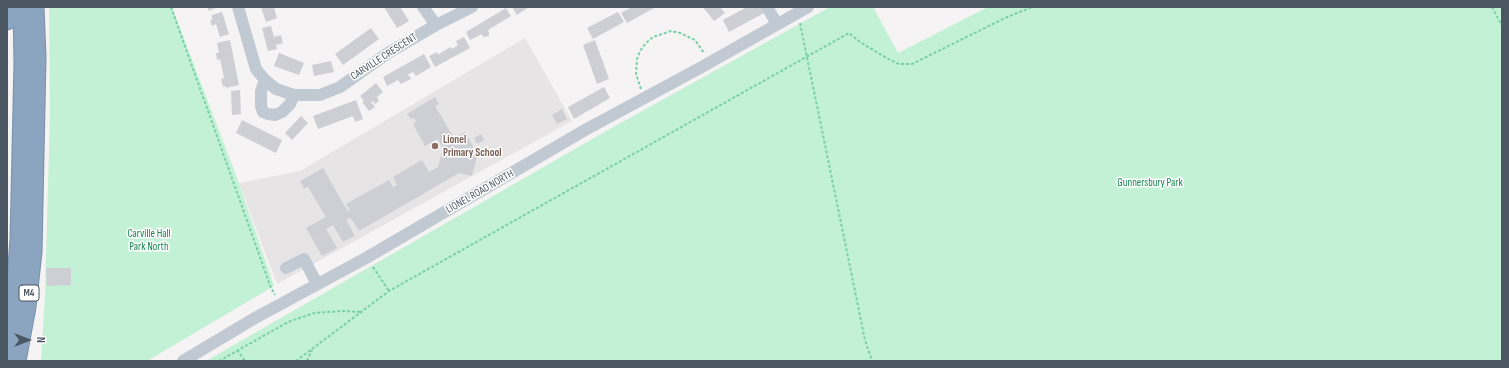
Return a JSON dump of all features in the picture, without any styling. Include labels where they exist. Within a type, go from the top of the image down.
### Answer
[{"type":"highway","points":[[7,22],[8,7]]},
{"type":"highway","name":"M4","points":[[7,357],[18,259],[24,41],[22,7]]},
{"type":"highway","name":"M4","points":[[17,361],[31,280],[34,224],[37,50],[35,7]]},
{"type":"street","name":"CARVILLE CRESCENT","points":[[238,7],[256,69],[265,80],[276,89],[294,95],[320,95],[340,87],[388,53],[436,25],[472,7]]},
{"type":"street","points":[[423,7],[436,25]]},
{"type":"street","points":[[767,7],[777,24]]},
{"type":"street","name":"LIONEL ROAD NORTH","points":[[183,361],[280,304],[366,258],[585,130],[803,10]]},
{"type":"street","points":[[265,80],[261,91],[261,106],[263,112],[275,115],[282,112],[290,104],[294,95]]},
{"type":"street","points":[[286,268],[304,259],[317,284]]},
{"type":"path","points":[[171,7],[271,288],[280,304]]},
{"type":"path","points":[[296,361],[390,291],[849,33],[860,42],[890,60],[899,64],[912,64],[1004,18],[1032,7]]},
{"type":"path","points":[[1492,7],[1502,26]]},
{"type":"path","points":[[803,10],[808,57],[864,340],[872,361]]},
{"type":"path","points":[[646,97],[639,85],[636,67],[640,51],[653,37],[671,32],[688,36],[695,40],[709,63]]},
{"type":"path","points":[[366,258],[390,291]]},
{"type":"path","points":[[219,361],[288,322],[314,313],[342,311],[362,312]]},
{"type":"path","points":[[307,361],[312,349]]},
{"type":"path","points":[[237,350],[245,361]]},
{"type":"shaded area","name":"Lionel Primary School","points":[[525,38],[572,121],[277,284],[239,183],[300,171]]},
{"type":"green space","name":"Carville Hall Park North","points":[[49,7],[172,7],[237,178],[274,286],[147,361],[41,361],[45,295],[50,114]]},
{"type":"green space","name":"Gunnersbury Park","points":[[830,7],[873,7],[898,53],[988,7],[1502,7],[1502,361],[206,361],[608,130]]},
{"type":"building","points":[[207,7],[217,7],[209,11]]},
{"type":"building","points":[[261,7],[274,7],[277,18],[266,22]]},
{"type":"building","points":[[384,7],[400,7],[409,21],[397,28]]},
{"type":"building","points":[[512,7],[529,7],[517,15]]},
{"type":"building","points":[[632,7],[656,7],[627,23],[621,13]]},
{"type":"building","points":[[703,7],[720,7],[725,13],[714,21]]},
{"type":"building","points":[[747,7],[764,7],[766,12],[729,32],[723,20]]},
{"type":"building","points":[[506,8],[511,16],[488,30],[489,36],[483,37],[482,34],[470,40],[466,32]]},
{"type":"building","points":[[222,12],[229,34],[220,37],[216,24],[212,26],[210,20],[212,20],[212,15]]},
{"type":"building","points":[[618,12],[624,22],[593,39],[587,28]]},
{"type":"building","points":[[271,26],[274,37],[281,35],[283,43],[276,45],[277,49],[268,51],[262,28]]},
{"type":"building","points":[[371,28],[379,39],[343,65],[335,54]]},
{"type":"building","points":[[464,37],[470,48],[435,67],[429,56],[437,52],[438,55],[450,47],[452,49],[458,45],[456,41]]},
{"type":"building","points":[[230,40],[239,85],[226,88],[226,86],[223,87],[221,79],[224,78],[220,59],[217,60],[216,53],[219,53],[217,43]]},
{"type":"building","points":[[595,40],[609,79],[597,84],[583,45]]},
{"type":"building","points":[[279,53],[304,63],[299,75],[274,66]]},
{"type":"building","points":[[424,54],[431,67],[416,76],[413,72],[408,74],[411,79],[401,84],[398,80],[387,86],[383,77]]},
{"type":"building","points":[[331,61],[334,72],[314,76],[312,65]]},
{"type":"building","points":[[376,83],[383,92],[377,97],[379,101],[375,104],[373,101],[371,102],[375,107],[369,111],[362,102],[364,101],[360,96]]},
{"type":"building","points":[[604,87],[610,98],[574,119],[568,107]]},
{"type":"building","points":[[240,90],[241,114],[232,115],[231,91]]},
{"type":"building","points":[[435,97],[439,104],[435,106],[454,138],[465,132],[473,146],[472,151],[478,153],[472,176],[459,173],[359,231],[351,218],[346,220],[355,236],[343,242],[333,225],[326,229],[337,248],[322,256],[306,228],[326,217],[308,187],[304,189],[300,181],[323,168],[348,212],[350,211],[346,204],[389,180],[393,187],[397,185],[393,177],[422,160],[429,172],[438,167],[443,149],[438,139],[425,146],[413,124],[416,122],[414,118],[411,119],[407,114]]},
{"type":"building","points":[[356,100],[363,119],[355,122],[353,116],[318,129],[313,116]]},
{"type":"building","points":[[562,109],[567,119],[557,124],[552,115]]},
{"type":"building","points":[[301,116],[308,123],[292,140],[285,133]]},
{"type":"building","points":[[242,120],[282,140],[276,153],[236,133]]},
{"type":"building","points":[[481,134],[484,140],[477,144],[474,138]]},
{"type":"building","points":[[46,268],[71,268],[71,285],[47,286]]},
{"type":"place","name":"Lionel Primary School","points":[[435,146]]}]
